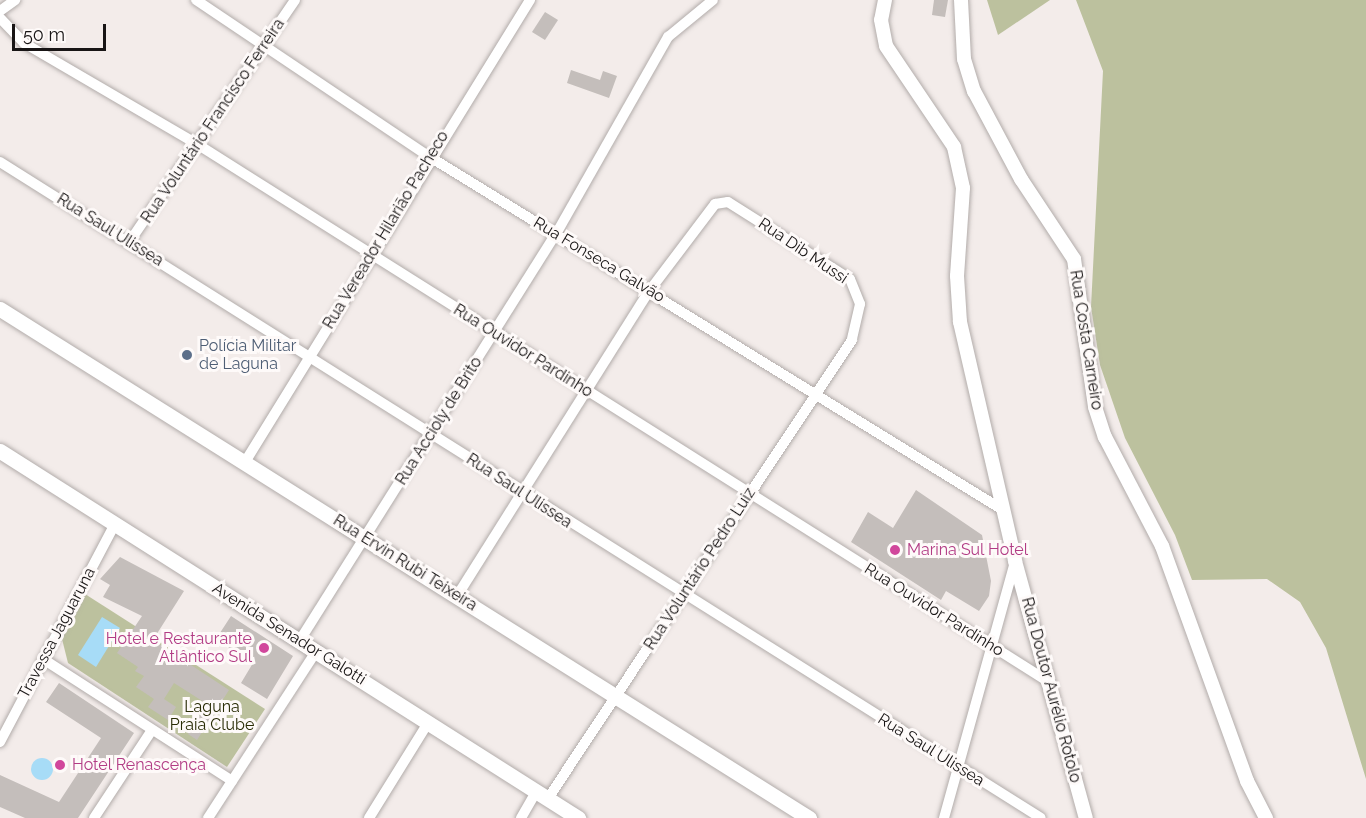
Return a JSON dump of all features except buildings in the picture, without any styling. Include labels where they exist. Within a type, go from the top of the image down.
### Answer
[{"type":"main road","name":"Rua Ervin Rubi Teixeira","points":[[0,309],[809,818]]},
{"type":"main road","name":"Avenida Senador Galotti","points":[[0,451],[317,650],[578,818]]},
{"type":"street","points":[[0,11],[15,0]]},
{"type":"street","name":"Rua Voluntário Francisco Ferreira","points":[[130,241],[295,0]]},
{"type":"street","name":"Rua Vereador Hilarião Pacheco","points":[[245,462],[430,157],[530,0]]},
{"type":"street","name":"Rua Accioly de Brito","points":[[300,640],[556,234],[668,37],[713,0]]},
{"type":"street","name":"Rua Doutor Aurélio Rotolo","points":[[885,0],[881,20],[886,46],[954,147],[963,188],[957,276],[960,322],[1003,510],[1086,818]]},
{"type":"street","name":"Rua Costa Carneiro","points":[[961,0],[964,58],[974,91],[1021,179],[1074,259],[1102,427],[1162,546],[1247,781],[1266,818]]},
{"type":"street","name":"Rua Fonseca Galvão","points":[[200,1],[263,47],[430,157],[650,290],[1003,510]]},
{"type":"street","name":"Rua Ouvidor Pardinho","points":[[0,18],[24,44],[197,144],[586,391],[751,491],[1049,682]]},
{"type":"street","name":"Rua Saul Ulissea","points":[[0,162],[130,241],[520,493],[1041,818]]},
{"type":"street","name":"Rua Dib Mussi","points":[[650,290],[705,215],[715,204],[728,202],[850,279],[860,304],[852,340]]},
{"type":"street","points":[[457,596],[650,290]]},
{"type":"street","name":"Rua Voluntário Pedro Luiz","points":[[521,818],[541,796],[616,696],[852,340]]},
{"type":"street","name":"Travessa Jaguaruna","points":[[0,742],[115,524]]},
{"type":"street","points":[[944,818],[1016,561]]},
{"type":"street","points":[[208,818],[317,650]]},
{"type":"street","points":[[43,659],[232,782]]},
{"type":"street","points":[[369,818],[428,723]]},
{"type":"street","points":[[94,818],[152,729]]},
{"type":"green space","points":[[987,0],[1050,0],[998,35]]},
{"type":"green space","points":[[1076,0],[1366,0],[1366,779],[1326,648],[1300,602],[1267,579],[1192,580],[1175,535],[1125,438],[1100,365],[1091,307],[1103,71]]},
{"type":"green space","name":"Laguna Praia Clube","points":[[85,594],[265,709],[227,767],[68,663],[62,639]]},
{"type":"water","points":[[102,617],[120,628],[96,667],[78,655]]},
{"type":"water","points":[[42,758],[50,761],[53,769],[50,777],[42,780],[34,777],[31,769],[34,761]]},
{"type":"place","name":"Polícia Militar de Laguna","points":[[187,355]]},
{"type":"place","name":"Marina Sul Hotel","points":[[895,550]]},
{"type":"place","name":"Hotel e Restaurante Atlântico Sul","points":[[264,648]]},
{"type":"place","name":"Hotel Renascença","points":[[60,765]]}]
